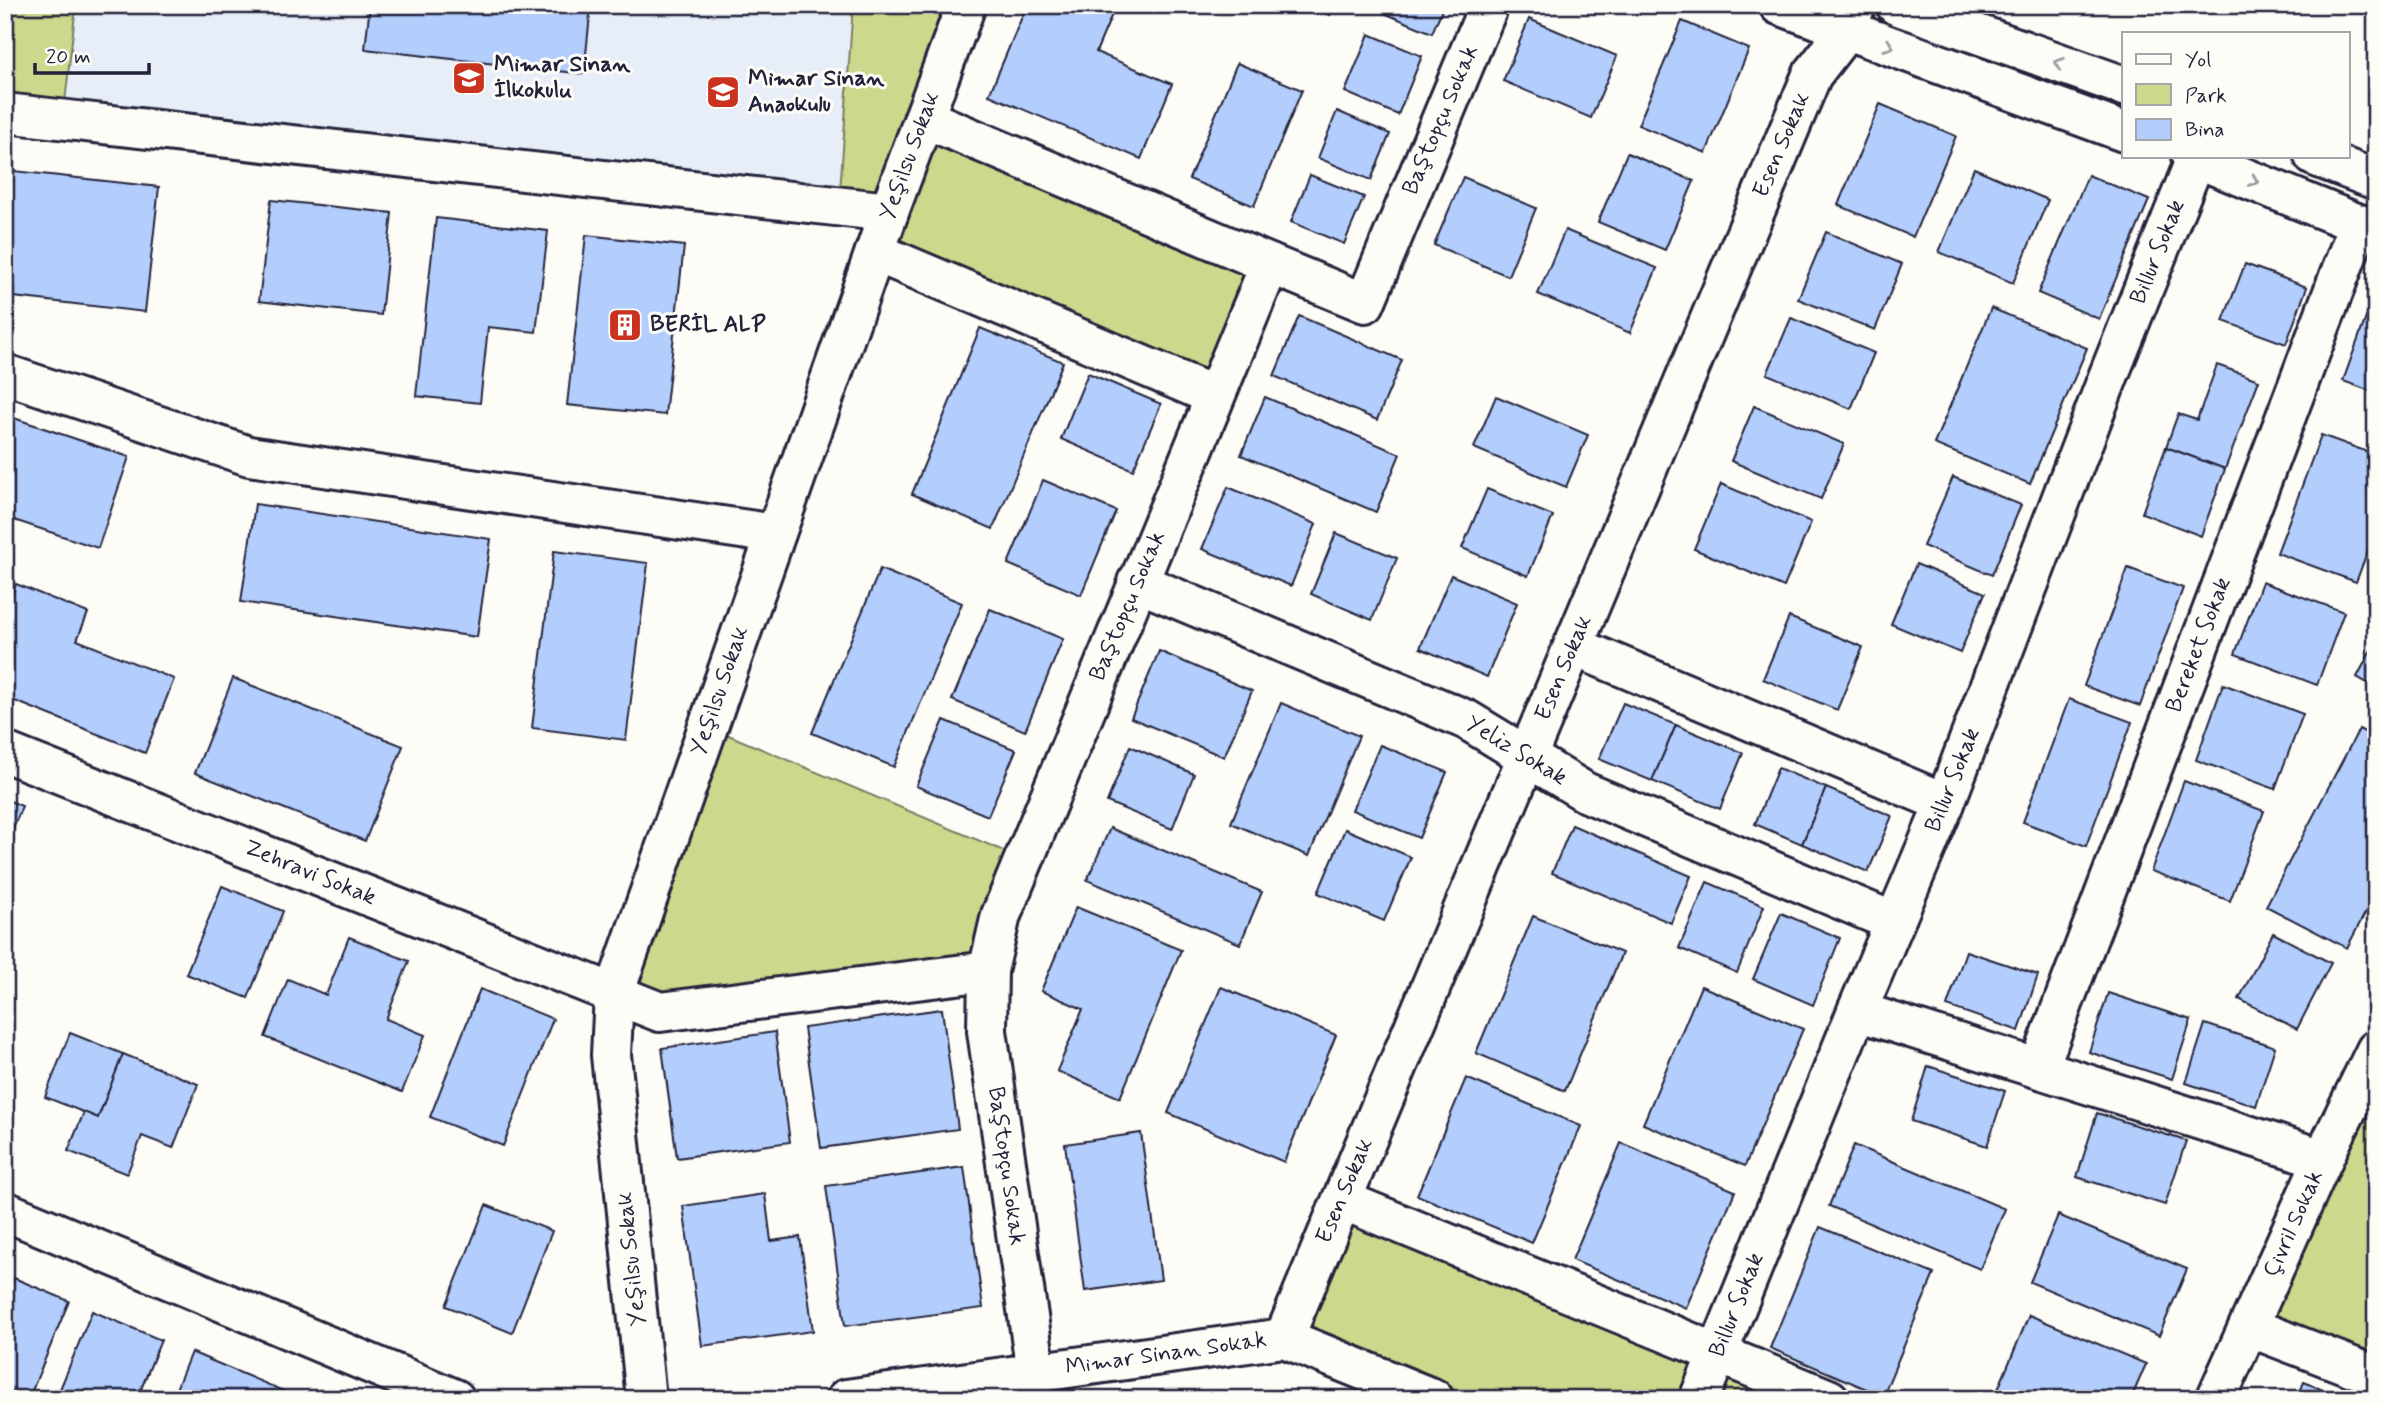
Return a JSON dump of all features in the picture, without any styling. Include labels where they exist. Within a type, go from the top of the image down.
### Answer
[{"type":"street","name":"Yeşilsu Sokak","points":[[646,1399],[611,1055],[614,993],[888,212],[966,5]]},
{"type":"street","name":"Baştopçu Sokak","points":[[1036,1373],[987,1031],[988,971],[1001,915],[1270,264],[1365,303],[1489,5]]},
{"type":"street","points":[[1779,5],[1851,18],[2122,131]]},
{"type":"street","points":[[1896,5],[2122,85]]},
{"type":"street","name":"Esen Sokak","points":[[1284,1338],[1812,75],[1851,18]]},
{"type":"street","points":[[5,113],[888,212]]},
{"type":"street","points":[[924,118],[1270,264]]},
{"type":"street","name":"Billur Sokak","points":[[1699,1399],[1945,803],[2193,158]]},
{"type":"street","points":[[2195,158],[2367,228]]},
{"type":"street","points":[[2319,158],[2376,180]]},
{"type":"street","name":"Bereket Sokak","points":[[2039,1067],[2367,228]]},
{"type":"street","points":[[875,252],[1215,396]]},
{"type":"street","points":[[5,374],[249,456],[775,534]]},
{"type":"street","name":"Yeliz Sokak","points":[[1137,582],[1467,720],[1585,792],[1894,922]]},
{"type":"street","points":[[1573,646],[1945,803]]},
{"type":"street","name":"Zehravi Sokak","points":[[5,752],[660,1012],[988,971]]},
{"type":"street","points":[[1857,1011],[2323,1159]]},
{"type":"street","name":"Çivril Sokak","points":[[2216,1399],[2323,1159],[2374,1057]]},
{"type":"street","points":[[1342,1200],[1829,1399]]},
{"type":"street","points":[[5,1211],[455,1399]]},
{"type":"street","points":[[2249,1326],[2376,1376]]},
{"type":"street","name":"Mimar Sinan Sokak","points":[[846,1399],[1284,1338],[1434,1399]]},
{"type":"shaded area","points":[[76,5],[853,5],[839,206],[63,120]]},
{"type":"green space","points":[[5,5],[76,5],[63,120],[5,113]]},
{"type":"green space","points":[[853,5],[966,5],[924,118],[1270,264],[1215,396],[875,252],[888,212],[839,206]]},
{"type":"green space","points":[[707,726],[1023,859],[988,971],[660,1012],[614,994]]},
{"type":"green space","points":[[2376,1062],[2376,1376],[2249,1327]]},
{"type":"green space","points":[[1342,1200],[1829,1399],[1434,1399],[1284,1338]]},
{"type":"building","points":[[370,5],[591,5],[584,74],[365,49]]},
{"type":"building","points":[[1027,5],[1116,5],[1096,52],[1172,84],[1141,159],[989,95]]},
{"type":"building","points":[[1307,5],[1335,5],[1330,15]]},
{"type":"building","points":[[1381,5],[1444,5],[1432,33],[1379,11]]},
{"type":"building","points":[[1529,19],[1617,56],[1591,118],[1503,81]]},
{"type":"building","points":[[1682,21],[1749,49],[1706,153],[1638,125]]},
{"type":"building","points":[[1369,34],[1422,56],[1398,115],[1345,92]]},
{"type":"building","points":[[1237,63],[1302,90],[1254,206],[1189,179]]},
{"type":"building","points":[[1880,104],[1956,136],[1913,237],[1838,205]]},
{"type":"building","points":[[1337,111],[1390,134],[1371,180],[1318,158]]},
{"type":"building","points":[[1627,153],[1694,181],[1665,250],[1598,222]]},
{"type":"building","points":[[1974,168],[2048,200],[2013,283],[1939,252]]},
{"type":"building","points":[[5,170],[159,187],[145,312],[5,296]]},
{"type":"building","points":[[1310,175],[1364,197],[1344,244],[1291,222]]},
{"type":"building","points":[[2088,175],[2149,200],[2099,319],[2038,293]]},
{"type":"building","points":[[1463,177],[1536,208],[1508,276],[1434,245]]},
{"type":"building","points":[[271,200],[392,213],[381,315],[259,301]]},
{"type":"building","points":[[436,218],[548,231],[536,332],[488,327],[480,403],[416,396]]},
{"type":"building","points":[[1565,230],[1657,268],[1630,333],[1538,294]]},
{"type":"building","points":[[1826,232],[1902,264],[1875,330],[1798,299]]},
{"type":"building","name":"BERİL ALP","points":[[586,235],[684,246],[665,415],[567,405]]},
{"type":"building","points":[[2245,264],[2307,287],[2286,344],[2223,321]]},
{"type":"building","points":[[2372,301],[2376,302],[2376,393],[2343,381]]},
{"type":"building","points":[[1991,308],[2087,348],[2030,484],[1934,444]]},
{"type":"building","points":[[1299,316],[1402,360],[1377,420],[1274,376]]},
{"type":"building","points":[[1791,318],[1874,353],[1851,409],[1767,374]]},
{"type":"building","points":[[980,328],[1063,362],[993,529],[912,494]]},
{"type":"building","points":[[2217,365],[2259,380],[2225,469],[2166,447],[2178,414],[2197,420]]},
{"type":"building","points":[[1088,373],[1161,404],[1133,470],[1061,439]]},
{"type":"building","points":[[1496,396],[1588,435],[1566,487],[1474,448]]},
{"type":"building","points":[[1265,397],[1400,454],[1376,512],[1241,455]]},
{"type":"building","points":[[1754,406],[1844,444],[1821,499],[1731,461]]},
{"type":"building","points":[[5,415],[129,457],[98,548],[5,517]]},
{"type":"building","points":[[2321,435],[2376,455],[2376,529],[2356,582],[2277,553]]},
{"type":"building","points":[[2166,447],[2225,469],[2201,536],[2142,513]]},
{"type":"building","points":[[1953,477],[2021,505],[1992,575],[1923,546]]},
{"type":"building","points":[[1043,480],[1116,511],[1081,595],[1008,564]]},
{"type":"building","points":[[1721,484],[1811,522],[1784,587],[1694,549]]},
{"type":"building","points":[[1228,487],[1316,524],[1291,586],[1202,549]]},
{"type":"building","points":[[1487,489],[1553,516],[1528,576],[1462,548]]},
{"type":"building","points":[[255,504],[491,539],[477,637],[241,602]]},
{"type":"building","points":[[1336,533],[1397,558],[1372,620],[1311,594]]},
{"type":"building","points":[[554,551],[648,563],[626,740],[532,728]]},
{"type":"building","points":[[1916,564],[1985,593],[1960,653],[1891,624]]},
{"type":"building","points":[[2128,568],[2183,588],[2140,706],[2084,686]]},
{"type":"building","points":[[880,569],[962,603],[894,767],[812,733]]},
{"type":"building","points":[[1451,575],[1517,603],[1487,677],[1420,648]]},
{"type":"building","points":[[2262,582],[2344,612],[2317,685],[2235,654]]},
{"type":"building","points":[[16,584],[88,613],[77,640],[174,679],[145,753],[5,697],[5,612]]},
{"type":"building","points":[[990,609],[1063,639],[1025,731],[952,700]]},
{"type":"building","points":[[1789,617],[1863,647],[1837,710],[1763,679]]},
{"type":"building","points":[[2376,641],[2376,688],[2357,677]]},
{"type":"building","points":[[1159,651],[1252,691],[1224,757],[1131,718]]},
{"type":"building","points":[[233,678],[403,746],[365,841],[195,773]]},
{"type":"building","points":[[2223,684],[2303,714],[2275,789],[2196,760]]},
{"type":"building","points":[[2069,699],[2132,722],[2086,846],[2023,822]]},
{"type":"building","points":[[1281,703],[1359,736],[1309,856],[1231,823]]},
{"type":"building","points":[[1623,703],[1676,725],[1652,781],[1599,759]]},
{"type":"building","points":[[944,720],[1016,750],[988,816],[916,786]]},
{"type":"building","points":[[1676,725],[1743,753],[1720,809],[1652,781]]},
{"type":"building","points":[[2359,729],[2376,738],[2376,892],[2347,948],[2266,906]]},
{"type":"building","points":[[1380,745],[1447,772],[1419,838],[1352,810]]},
{"type":"building","points":[[1130,746],[1194,774],[1172,829],[1107,802]]},
{"type":"building","points":[[1778,768],[1826,788],[1802,844],[1755,824]]},
{"type":"building","points":[[2184,781],[2264,811],[2230,901],[2151,871]]},
{"type":"building","points":[[1826,788],[1892,816],[1868,872],[1802,844]]},
{"type":"building","points":[[5,799],[22,806],[5,849]]},
{"type":"building","points":[[1572,825],[1691,876],[1671,923],[1552,873]]},
{"type":"building","points":[[1110,828],[1262,892],[1240,944],[1087,880]]},
{"type":"building","points":[[1345,829],[1411,857],[1384,921],[1318,893]]},
{"type":"building","points":[[1707,882],[1764,906],[1737,973],[1679,948]]},
{"type":"building","points":[[222,886],[283,911],[248,998],[186,974]]},
{"type":"building","points":[[1076,907],[1181,950],[1120,1098],[1057,1071],[1083,1009],[1041,991]]},
{"type":"building","points":[[1781,913],[1840,938],[1813,1005],[1753,979]]},
{"type":"building","points":[[1533,916],[1622,953],[1565,1091],[1476,1053]]},
{"type":"building","points":[[2273,933],[2331,963],[2297,1029],[2239,999]]},
{"type":"building","points":[[349,937],[409,961],[386,1019],[425,1035],[402,1092],[265,1037],[288,979],[326,995]]},
{"type":"building","points":[[1966,951],[2038,975],[2019,1031],[1947,1006]]},
{"type":"building","points":[[1701,986],[1803,1029],[1745,1166],[1643,1124]]},
{"type":"building","points":[[1221,987],[1336,1035],[1284,1162],[1168,1113]]},
{"type":"building","points":[[480,989],[553,1019],[503,1146],[430,1117]]},
{"type":"building","points":[[2108,993],[2191,1020],[2172,1079],[2089,1052]]},
{"type":"building","points":[[942,1009],[958,1129],[821,1148],[804,1028]]},
{"type":"building","points":[[2205,1024],[2275,1047],[2256,1106],[2186,1083]]},
{"type":"building","points":[[775,1032],[790,1142],[677,1158],[662,1048]]},
{"type":"building","points":[[70,1033],[123,1054],[98,1118],[45,1097]]},
{"type":"building","points":[[123,1054],[198,1084],[173,1148],[142,1136],[127,1174],[68,1151],[84,1112],[98,1118]]},
{"type":"building","points":[[1928,1066],[2005,1091],[1987,1146],[1911,1121]]},
{"type":"building","points":[[1466,1078],[1581,1126],[1532,1243],[1417,1195]]},
{"type":"building","points":[[2097,1113],[2186,1141],[2165,1205],[2077,1177]]},
{"type":"building","points":[[1141,1133],[1161,1280],[1085,1291],[1065,1144]]},
{"type":"building","points":[[1621,1143],[1735,1191],[1686,1308],[1572,1260]]},
{"type":"building","points":[[1854,1145],[2005,1209],[1980,1269],[1829,1206]]},
{"type":"building","points":[[964,1167],[983,1308],[845,1326],[826,1186]]},
{"type":"building","points":[[765,1194],[771,1241],[800,1237],[813,1331],[702,1346],[683,1206]]},
{"type":"building","points":[[486,1205],[552,1231],[512,1333],[446,1306]]},
{"type":"building","points":[[2058,1215],[2187,1269],[2159,1336],[2030,1282]]},
{"type":"building","points":[[1820,1227],[1934,1274],[1883,1396],[1770,1348]]},
{"type":"building","points":[[14,1278],[69,1301],[29,1398],[5,1388],[5,1300]]},
{"type":"building","points":[[92,1311],[161,1340],[137,1399],[56,1399]]},
{"type":"building","points":[[2029,1315],[2146,1364],[2131,1399],[1994,1399]]},
{"type":"building","points":[[191,1352],[302,1399],[172,1399]]},
{"type":"building","points":[[2304,1382],[2345,1399],[2297,1399]]},
{"type":"place","name":"Mimar Sinan İlkokulu","points":[[469,78]]},
{"type":"place","name":"Mimar Sinan Anaokulu","points":[[723,92]]},
{"type":"place","name":"BERİL ALP","points":[[625,325]]}]
